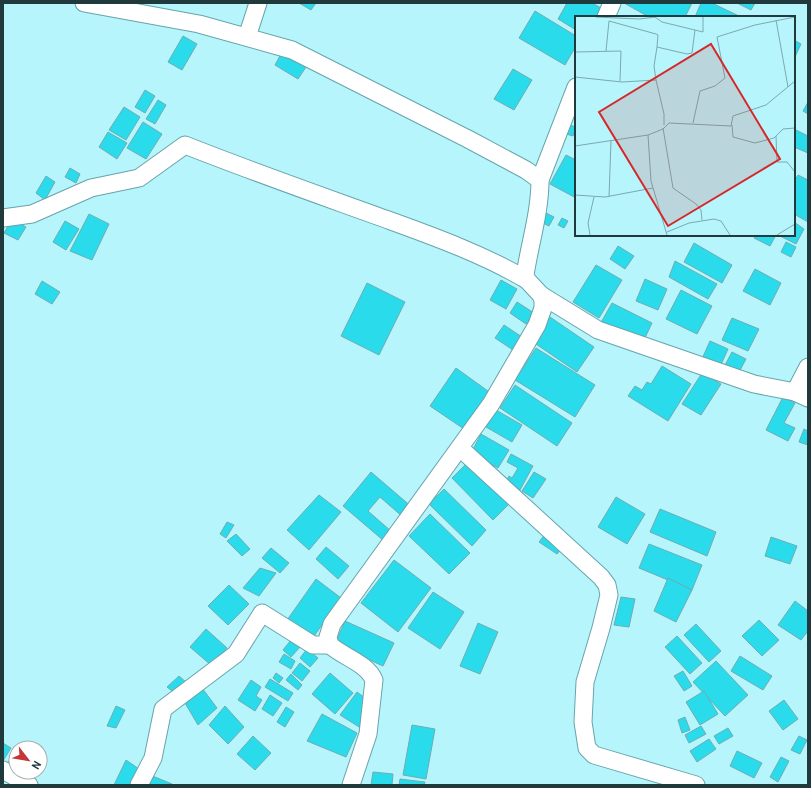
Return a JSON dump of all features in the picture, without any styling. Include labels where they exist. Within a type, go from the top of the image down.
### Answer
[{"type":"street","points":[[84,3],[199,24],[292,50],[513,163],[540,180]]},
{"type":"street","points":[[246,37],[258,3]]},
{"type":"street","points":[[606,16],[612,3]]},
{"type":"street","points":[[527,280],[525,275],[540,193],[540,180],[575,90]]},
{"type":"street","points":[[3,218],[32,214],[91,188],[139,178],[185,145],[247,170],[435,238],[498,263],[527,280],[541,295],[598,330],[754,384],[801,395],[808,367]]},
{"type":"street","points":[[330,644],[328,637],[332,624],[460,448],[490,404],[537,324],[543,308],[541,295]]},
{"type":"street","points":[[460,448],[601,577],[607,585],[609,595],[585,682],[583,722],[587,748],[594,756],[696,785]]},
{"type":"street","points":[[139,785],[153,758],[163,709],[236,654],[262,612],[313,645],[330,644],[371,673],[374,680],[368,734],[351,785]]},
{"type":"street","points":[[3,770],[29,785]]},
{"type":"building","points":[[299,3],[316,3],[311,10]]},
{"type":"building","points":[[567,3],[592,3],[603,9],[599,16],[575,16],[575,29],[558,19]]},
{"type":"building","points":[[624,3],[692,3],[686,16],[647,16]]},
{"type":"building","points":[[701,3],[712,3],[739,16],[695,16]]},
{"type":"building","points":[[737,3],[755,3],[751,10]]},
{"type":"building","points":[[535,11],[575,35],[575,48],[565,65],[519,38]]},
{"type":"building","points":[[183,36],[197,44],[182,70],[168,62]]},
{"type":"building","points":[[795,41],[801,44],[795,57]]},
{"type":"building","points":[[282,52],[306,67],[298,79],[275,65]]},
{"type":"building","points":[[513,69],[532,80],[514,110],[494,99]]},
{"type":"building","points":[[145,90],[155,96],[145,113],[135,107]]},
{"type":"building","points":[[158,100],[166,105],[155,124],[146,119]]},
{"type":"building","points":[[808,102],[808,114],[803,111]]},
{"type":"building","points":[[124,107],[140,117],[126,140],[109,130]]},
{"type":"building","points":[[143,122],[162,134],[146,159],[127,148]]},
{"type":"building","points":[[566,124],[575,127],[573,136],[563,133]]},
{"type":"building","points":[[795,130],[808,136],[808,153],[795,147]]},
{"type":"building","points":[[108,132],[127,143],[117,159],[99,147]]},
{"type":"building","points":[[566,155],[575,160],[575,197],[550,184]]},
{"type":"building","points":[[70,168],[80,174],[76,183],[65,177]]},
{"type":"building","points":[[798,175],[808,180],[808,222],[795,215],[795,180]]},
{"type":"building","points":[[46,176],[55,182],[45,200],[36,193]]},
{"type":"building","points":[[544,212],[554,217],[549,226],[539,221]]},
{"type":"building","points":[[89,214],[109,224],[92,260],[70,251]]},
{"type":"building","points":[[562,218],[568,221],[564,228],[558,225]]},
{"type":"building","points":[[12,219],[26,227],[18,240],[4,233]]},
{"type":"building","points":[[65,221],[79,229],[66,250],[53,242]]},
{"type":"building","points":[[795,223],[804,229],[796,244],[780,236],[795,236]]},
{"type":"building","points":[[755,236],[775,236],[770,246],[754,238]]},
{"type":"building","points":[[786,242],[796,247],[791,257],[781,252]]},
{"type":"building","points":[[694,243],[732,265],[722,283],[684,262]]},
{"type":"building","points":[[618,246],[634,256],[625,269],[610,259]]},
{"type":"building","points":[[675,261],[717,284],[708,299],[669,277]]},
{"type":"building","points":[[596,265],[622,280],[599,318],[573,302]]},
{"type":"building","points":[[755,269],[781,283],[770,305],[743,291]]},
{"type":"building","points":[[645,279],[667,289],[658,310],[636,301]]},
{"type":"building","points":[[501,280],[517,289],[506,309],[490,300]]},
{"type":"building","points":[[42,281],[60,292],[52,304],[35,294]]},
{"type":"building","points":[[367,283],[405,302],[379,355],[341,336]]},
{"type":"building","points":[[681,290],[712,306],[697,334],[666,319]]},
{"type":"building","points":[[517,302],[534,313],[526,324],[510,313]]},
{"type":"building","points":[[612,303],[652,323],[642,344],[599,326]]},
{"type":"building","points":[[547,315],[594,347],[577,372],[530,340]]},
{"type":"building","points":[[732,318],[759,329],[748,351],[722,340]]},
{"type":"building","points":[[504,325],[522,337],[513,350],[495,338]]},
{"type":"building","points":[[710,341],[728,349],[719,369],[701,361]]},
{"type":"building","points":[[536,348],[595,385],[575,417],[515,380]]},
{"type":"building","points":[[732,352],[746,359],[738,374],[724,367]]},
{"type":"building","points":[[662,366],[691,384],[668,421],[628,396],[635,386],[642,390],[647,382],[651,384]]},
{"type":"building","points":[[456,368],[492,394],[467,431],[430,406]]},
{"type":"building","points":[[702,373],[721,384],[701,415],[682,404]]},
{"type":"building","points":[[515,385],[572,423],[557,446],[500,408]]},
{"type":"building","points":[[783,397],[795,403],[784,423],[795,428],[788,441],[766,430]]},
{"type":"building","points":[[496,410],[522,425],[512,442],[486,427]]},
{"type":"building","points":[[804,429],[808,431],[808,445],[799,442]]},
{"type":"building","points":[[481,434],[509,450],[498,468],[471,453]]},
{"type":"building","points":[[511,454],[533,466],[520,490],[506,482],[509,476],[512,478],[518,468],[507,462]]},
{"type":"building","points":[[469,461],[510,503],[493,520],[452,478]]},
{"type":"building","points":[[371,472],[413,508],[404,518],[380,497],[368,511],[392,532],[384,541],[343,506]]},
{"type":"building","points":[[534,472],[546,479],[533,498],[522,491]]},
{"type":"building","points":[[444,489],[486,530],[472,546],[429,504]]},
{"type":"building","points":[[319,495],[341,512],[309,550],[287,530]]},
{"type":"building","points":[[616,497],[645,514],[627,544],[598,527]]},
{"type":"building","points":[[660,509],[716,532],[707,556],[650,532]]},
{"type":"building","points":[[430,514],[470,553],[449,574],[409,536]]},
{"type":"building","points":[[227,522],[234,525],[226,538],[220,534]]},
{"type":"building","points":[[236,534],[250,549],[242,556],[227,541]]},
{"type":"building","points":[[545,534],[563,547],[557,554],[539,542]]},
{"type":"building","points":[[771,537],[797,546],[790,564],[765,556]]},
{"type":"building","points":[[649,544],[702,565],[692,590],[639,568]]},
{"type":"building","points":[[326,547],[349,566],[338,579],[316,559]]},
{"type":"building","points":[[271,548],[289,563],[280,573],[262,558]]},
{"type":"building","points":[[394,560],[431,588],[398,632],[361,603]]},
{"type":"building","points":[[260,568],[276,573],[259,596],[243,588]]},
{"type":"building","points":[[668,578],[692,590],[676,622],[654,611]]},
{"type":"building","points":[[316,579],[341,598],[312,639],[285,623]]},
{"type":"building","points":[[229,585],[249,604],[228,625],[208,606]]},
{"type":"building","points":[[433,592],[464,612],[440,649],[408,628]]},
{"type":"building","points":[[621,597],[635,599],[629,627],[614,625]]},
{"type":"building","points":[[795,601],[808,611],[808,631],[801,640],[778,625]]},
{"type":"building","points":[[759,620],[779,640],[762,656],[742,636]]},
{"type":"building","points":[[345,621],[394,643],[383,666],[335,644]]},
{"type":"building","points":[[478,623],[498,632],[480,674],[460,666]]},
{"type":"building","points":[[696,624],[721,651],[709,662],[684,635]]},
{"type":"building","points":[[206,629],[227,648],[212,666],[190,647]]},
{"type":"building","points":[[677,636],[702,663],[690,674],[665,647]]},
{"type":"building","points":[[291,640],[300,647],[291,657],[283,650]]},
{"type":"building","points":[[307,649],[318,658],[310,667],[300,658]]},
{"type":"building","points":[[284,654],[295,661],[291,669],[279,662]]},
{"type":"building","points":[[740,656],[772,676],[763,690],[731,671]]},
{"type":"building","points":[[716,661],[748,695],[725,716],[693,682]]},
{"type":"building","points":[[300,663],[310,671],[302,681],[292,673]]},
{"type":"building","points":[[683,671],[692,686],[684,691],[674,676]]},
{"type":"building","points":[[276,673],[283,678],[279,683],[273,678]]},
{"type":"building","points":[[330,673],[353,693],[335,714],[312,694]]},
{"type":"building","points":[[291,674],[302,685],[298,690],[286,680]]},
{"type":"building","points":[[179,676],[187,683],[176,694],[167,687]]},
{"type":"building","points":[[270,679],[293,693],[288,701],[265,687]]},
{"type":"building","points":[[251,680],[261,687],[256,696],[262,700],[255,711],[238,700]]},
{"type":"building","points":[[202,688],[217,708],[198,725],[185,703]]},
{"type":"building","points":[[704,691],[718,714],[700,725],[686,702]]},
{"type":"building","points":[[357,692],[368,700],[364,730],[340,715]]},
{"type":"building","points":[[270,695],[282,703],[273,716],[262,709]]},
{"type":"building","points":[[784,700],[798,719],[783,730],[769,711]]},
{"type":"building","points":[[116,706],[125,710],[116,728],[107,726]]},
{"type":"building","points":[[225,706],[244,727],[228,744],[209,725]]},
{"type":"building","points":[[286,707],[294,712],[285,727],[277,722]]},
{"type":"building","points":[[322,714],[357,733],[346,757],[307,741]]},
{"type":"building","points":[[685,717],[690,730],[682,733],[678,720]]},
{"type":"building","points":[[412,725],[435,729],[426,779],[403,775]]},
{"type":"building","points":[[701,726],[706,734],[689,743],[685,735]]},
{"type":"building","points":[[728,728],[733,736],[719,744],[714,736]]},
{"type":"building","points":[[253,736],[271,753],[255,770],[237,754]]},
{"type":"building","points":[[799,736],[807,740],[800,754],[791,750]]},
{"type":"building","points":[[709,739],[716,749],[697,762],[690,751]]},
{"type":"building","points":[[3,743],[8,746],[8,753],[3,761]]},
{"type":"building","points":[[737,751],[762,763],[754,778],[730,766]]},
{"type":"building","points":[[781,757],[789,761],[778,782],[770,777]]},
{"type":"building","points":[[126,760],[142,771],[134,785],[114,785]]},
{"type":"building","points":[[8,763],[8,770],[4,769]]},
{"type":"building","points":[[373,772],[393,774],[392,785],[371,785]]},
{"type":"building","points":[[150,775],[172,784],[146,785]]},
{"type":"building","points":[[400,779],[425,782],[424,785],[399,785]]}]
